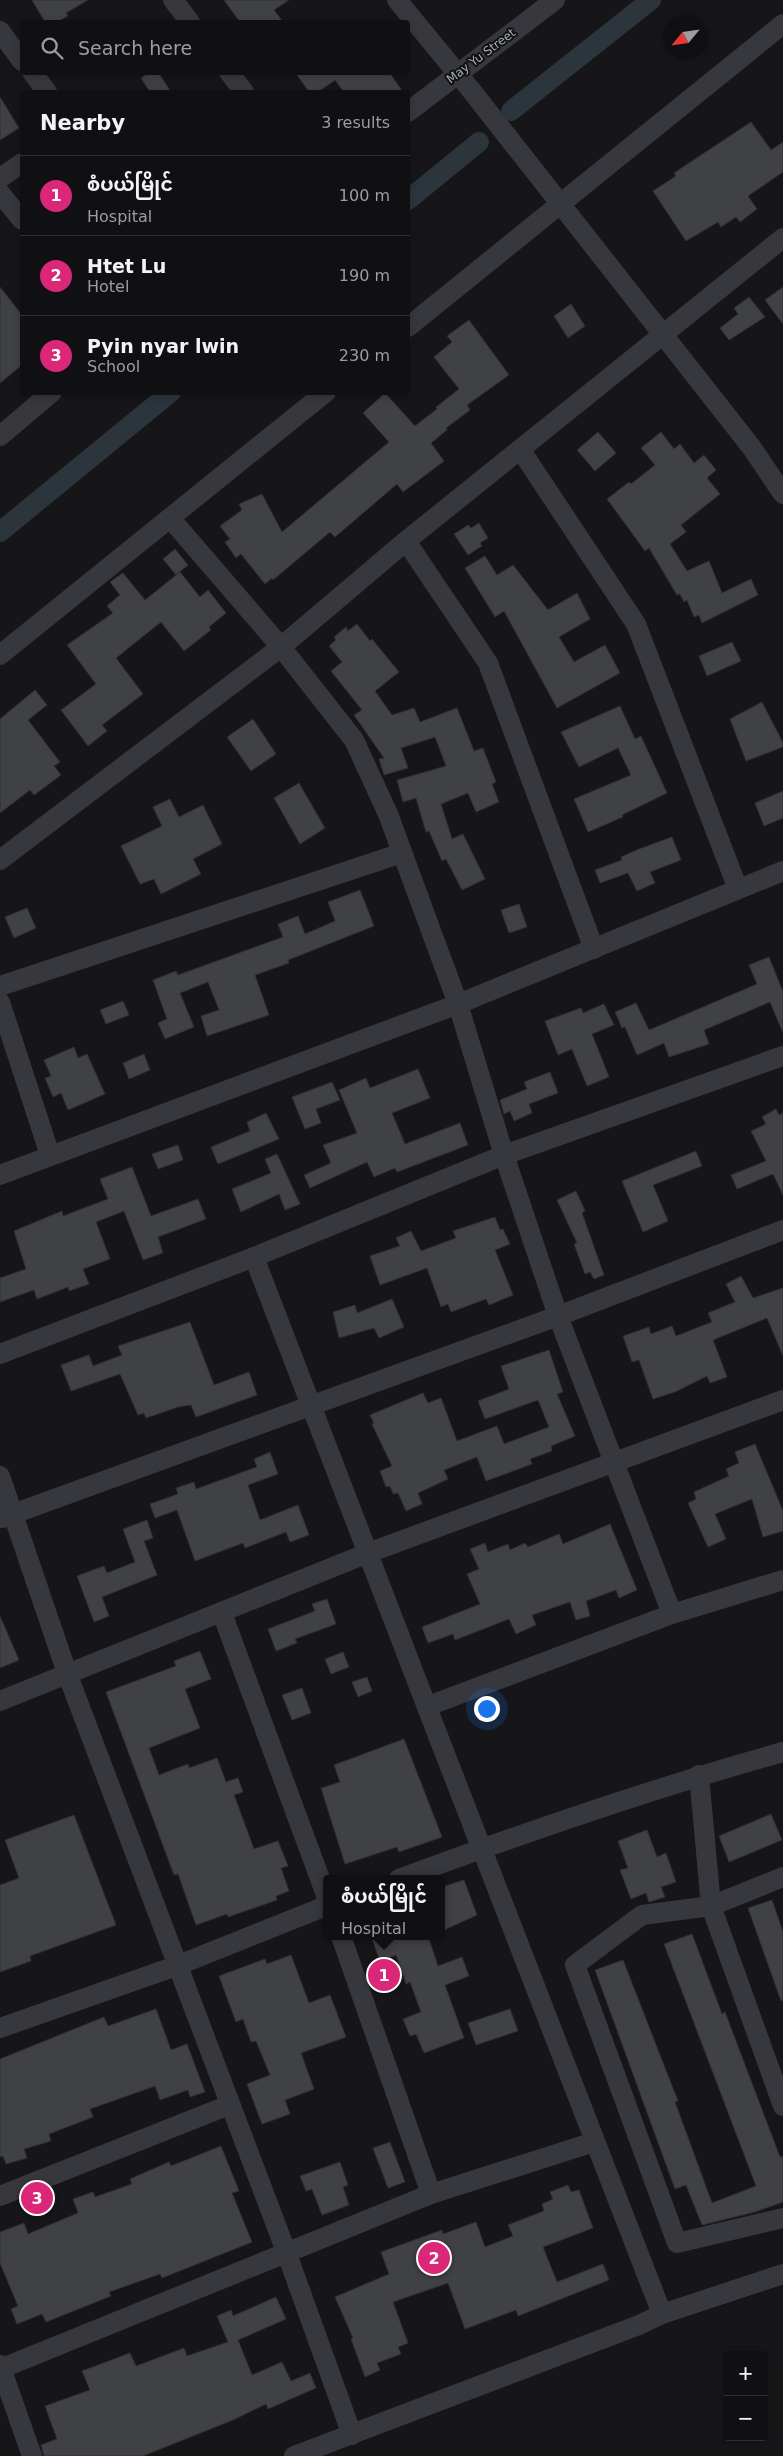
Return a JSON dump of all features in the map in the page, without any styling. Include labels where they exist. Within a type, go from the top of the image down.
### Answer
[{"type":"street","points":[[173,0],[188,20]]},
{"type":"street","points":[[397,0],[458,73],[662,336],[752,448],[783,494]]},
{"type":"street","name":"May Yu Street","points":[[410,110],[555,0]]},
{"type":"street","points":[[410,325],[783,24]]},
{"type":"street","points":[[0,32],[20,58]]},
{"type":"street","points":[[34,75],[46,90]]},
{"type":"street","points":[[231,75],[242,90]]},
{"type":"street","points":[[0,178],[20,164]]},
{"type":"street","points":[[0,193],[20,218]]},
{"type":"street","points":[[0,860],[281,647],[406,541],[783,238]]},
{"type":"street","points":[[1,433],[48,395]]},
{"type":"street","points":[[0,655],[322,395]]},
{"type":"street","points":[[520,449],[636,624],[738,889]]},
{"type":"street","points":[[170,518],[281,647],[354,740],[388,814],[458,1004],[504,1155],[558,1316],[616,1463],[672,1614]]},
{"type":"street","points":[[406,541],[488,663],[594,949]]},
{"type":"street","points":[[0,986],[402,853]]},
{"type":"street","points":[[0,1175],[458,1004],[783,871]]},
{"type":"street","points":[[0,1002],[50,1155]]},
{"type":"street","points":[[0,1354],[254,1257],[504,1155],[783,1056]]},
{"type":"street","points":[[7,1517],[558,1316],[783,1230]]},
{"type":"street","points":[[254,1257],[428,1706],[480,1849],[662,2314]]},
{"type":"street","points":[[0,1700],[222,1613],[368,1553],[783,1400]]},
{"type":"street","points":[[0,1476],[7,1517],[287,2254],[352,2435]]},
{"type":"street","points":[[428,1706],[672,1614],[783,1580]]},
{"type":"street","points":[[222,1613],[323,1887]]},
{"type":"street","points":[[411,1875],[480,1849],[699,1775],[783,1752]]},
{"type":"street","points":[[699,1775],[711,1906],[783,2106]]},
{"type":"street","points":[[783,1877],[711,1906],[642,1915],[575,1965],[677,2242],[783,2218]]},
{"type":"street","points":[[0,2028],[176,1966],[323,1907]]},
{"type":"street","points":[[342,1940],[431,2194]]},
{"type":"street","points":[[0,2196],[229,2105]]},
{"type":"street","points":[[32,2456],[0,2367],[287,2254],[431,2194],[594,2142]]},
{"type":"street","points":[[294,2456],[639,2325],[662,2314],[783,2274]]},
{"type":"building","points":[[32,0],[88,0],[66,13],[68,16],[61,20],[44,20]]},
{"type":"building","points":[[224,0],[289,0],[274,10],[282,20],[239,20]]},
{"type":"building","points":[[146,75],[160,75],[170,90],[149,90],[141,78]]},
{"type":"building","points":[[297,75],[391,75],[402,90],[342,90],[335,80],[321,90],[308,90]]},
{"type":"building","points":[[0,97],[19,128],[0,140]]},
{"type":"building","points":[[751,122],[771,150],[783,142],[783,172],[748,196],[757,209],[740,222],[736,217],[721,227],[718,222],[686,241],[653,191],[676,176],[674,173]]},
{"type":"building","points":[[0,287],[20,312],[20,367],[0,383]]},
{"type":"building","points":[[783,287],[783,324],[765,300]]},
{"type":"building","points":[[749,297],[765,317],[729,340],[720,328],[738,314],[734,308]]},
{"type":"building","points":[[571,304],[585,326],[568,338],[554,316]]},
{"type":"building","points":[[469,320],[509,375],[467,405],[470,410],[446,428],[447,430],[431,443],[444,461],[403,492],[397,484],[335,537],[330,532],[273,580],[272,578],[265,584],[241,554],[236,558],[225,542],[230,539],[220,526],[242,510],[239,504],[262,494],[282,532],[389,442],[363,413],[383,395],[387,395],[415,426],[437,409],[436,407],[459,389],[434,357],[452,342],[447,336]]},
{"type":"building","points":[[598,432],[616,453],[595,471],[577,450]]},
{"type":"building","points":[[661,432],[674,449],[680,444],[694,463],[704,455],[716,470],[707,478],[720,494],[681,525],[686,532],[670,544],[687,571],[709,561],[722,593],[751,579],[758,595],[702,623],[699,615],[694,617],[687,600],[684,602],[680,594],[677,595],[649,548],[645,551],[607,499],[629,482],[631,484],[655,465],[641,448]]},
{"type":"building","points":[[479,523],[488,538],[480,543],[482,546],[468,555],[454,534],[468,525],[471,528]]},
{"type":"building","points":[[175,549],[188,565],[176,575],[163,559]]},
{"type":"building","points":[[485,556],[497,575],[513,565],[548,610],[577,593],[590,619],[559,637],[574,662],[605,645],[620,673],[557,708],[504,611],[495,617],[465,568]]},
{"type":"building","points":[[180,572],[200,597],[208,590],[226,613],[209,627],[211,630],[184,651],[161,622],[116,658],[143,694],[102,725],[107,731],[88,746],[61,710],[96,684],[67,645],[113,613],[107,606],[120,595],[110,582],[123,573],[145,600]]},
{"type":"building","points":[[357,624],[399,672],[375,691],[392,715],[414,708],[420,722],[457,708],[474,751],[483,748],[496,782],[492,784],[499,802],[476,812],[468,793],[441,804],[452,839],[463,834],[485,879],[462,890],[446,859],[442,861],[429,831],[426,832],[416,798],[403,802],[397,780],[446,766],[435,737],[401,748],[408,768],[384,775],[379,759],[384,758],[354,715],[362,710],[331,671],[342,662],[329,646],[336,640],[334,637],[346,627],[348,631]]},
{"type":"building","points":[[732,642],[741,661],[707,676],[699,656]]},
{"type":"building","points":[[35,690],[47,705],[28,720],[60,762],[54,766],[61,775],[34,795],[30,790],[0,813],[0,719]]},
{"type":"building","points":[[762,702],[783,743],[783,747],[746,761],[730,719]]},
{"type":"building","points":[[620,706],[635,739],[641,736],[667,793],[622,815],[623,817],[588,832],[574,799],[631,775],[618,748],[579,767],[561,732]]},
{"type":"building","points":[[253,719],[276,754],[251,771],[227,737]]},
{"type":"building","points":[[299,783],[325,828],[300,844],[274,798]]},
{"type":"building","points":[[783,791],[783,818],[764,826],[755,803]]},
{"type":"building","points":[[170,799],[179,817],[203,805],[222,844],[193,859],[201,874],[161,894],[154,879],[140,884],[121,846],[162,826],[153,807]]},
{"type":"building","points":[[672,837],[681,860],[650,872],[655,883],[637,891],[628,873],[600,883],[595,870],[622,860],[621,857],[639,849]]},
{"type":"building","points":[[360,890],[374,926],[288,960],[289,963],[255,975],[269,1015],[207,1036],[201,1016],[219,1010],[208,982],[180,993],[194,1027],[165,1039],[158,1023],[167,1019],[153,980],[176,971],[178,975],[283,937],[278,924],[298,916],[305,934],[335,921],[328,902]]},
{"type":"building","points":[[519,904],[527,927],[509,933],[501,910]]},
{"type":"building","points":[[27,908],[36,928],[14,938],[5,917]]},
{"type":"building","points":[[769,957],[783,992],[783,1033],[770,1002],[704,1030],[709,1044],[669,1057],[664,1043],[637,1055],[625,1027],[622,1028],[615,1012],[636,1003],[649,1030],[757,984],[749,965]]},
{"type":"building","points":[[123,1001],[129,1015],[106,1024],[100,1010]]},
{"type":"building","points":[[604,1004],[614,1025],[592,1034],[609,1077],[587,1086],[572,1049],[558,1055],[545,1021],[581,1008],[583,1013]]},
{"type":"building","points":[[74,1047],[78,1058],[87,1054],[105,1094],[68,1110],[61,1093],[53,1097],[45,1078],[51,1076],[44,1060]]},
{"type":"building","points":[[144,1054],[150,1070],[129,1079],[123,1063]]},
{"type":"building","points":[[418,1069],[430,1098],[392,1113],[405,1144],[460,1123],[468,1145],[397,1172],[395,1168],[374,1177],[367,1162],[310,1188],[304,1175],[331,1163],[323,1145],[357,1133],[339,1090],[366,1078],[370,1088]]},
{"type":"building","points":[[550,1072],[558,1093],[529,1104],[532,1113],[514,1121],[510,1111],[504,1114],[500,1100],[527,1089],[524,1082]]},
{"type":"building","points":[[332,1082],[340,1100],[316,1109],[321,1123],[305,1129],[292,1097]]},
{"type":"building","points":[[776,1109],[779,1115],[783,1113],[783,1195],[773,1174],[737,1189],[731,1175],[766,1161],[751,1131],[766,1124],[762,1117]]},
{"type":"building","points":[[266,1113],[279,1139],[218,1164],[211,1147],[250,1131],[247,1122]]},
{"type":"building","points":[[178,1145],[183,1160],[158,1169],[152,1154]]},
{"type":"building","points":[[696,1151],[702,1166],[653,1185],[668,1221],[643,1232],[622,1181]]},
{"type":"building","points":[[277,1154],[300,1204],[285,1210],[279,1194],[241,1212],[232,1189],[271,1173],[265,1159]]},
{"type":"building","points":[[132,1167],[151,1216],[198,1199],[206,1219],[158,1237],[163,1253],[143,1260],[124,1211],[96,1222],[110,1259],[83,1269],[89,1284],[69,1291],[68,1287],[37,1299],[34,1290],[0,1302],[0,1278],[26,1269],[14,1231],[62,1211],[63,1216],[108,1199],[100,1179]]},
{"type":"building","points":[[576,1191],[585,1211],[582,1213],[604,1275],[594,1279],[590,1272],[585,1274],[574,1244],[577,1243],[557,1200]]},
{"type":"building","points":[[495,1217],[500,1230],[503,1229],[510,1244],[495,1250],[513,1295],[489,1305],[486,1299],[451,1312],[448,1304],[441,1307],[427,1268],[380,1285],[370,1256],[400,1246],[396,1238],[411,1231],[421,1251],[456,1238],[453,1231]]},
{"type":"building","points":[[741,1276],[753,1298],[783,1288],[783,1356],[767,1318],[713,1340],[727,1377],[710,1383],[707,1376],[675,1392],[653,1399],[639,1360],[632,1362],[623,1336],[649,1327],[651,1334],[672,1326],[676,1336],[712,1322],[708,1313],[735,1302],[726,1284]]},
{"type":"building","points":[[392,1299],[404,1327],[379,1338],[374,1328],[339,1338],[333,1312],[355,1305],[357,1313]]},
{"type":"building","points":[[190,1322],[214,1385],[249,1372],[257,1395],[196,1417],[191,1405],[178,1407],[146,1418],[144,1413],[138,1415],[120,1374],[71,1391],[61,1365],[89,1355],[93,1366],[122,1355],[118,1346]]},
{"type":"building","points":[[549,1350],[563,1392],[557,1394],[575,1436],[551,1446],[552,1451],[530,1459],[532,1464],[486,1481],[477,1457],[444,1470],[448,1479],[418,1493],[422,1504],[406,1511],[398,1493],[393,1494],[390,1486],[386,1487],[380,1471],[392,1466],[372,1424],[374,1423],[370,1415],[423,1393],[428,1403],[441,1398],[457,1441],[497,1426],[504,1444],[549,1427],[538,1400],[485,1419],[478,1401],[509,1389],[501,1366]]},
{"type":"building","points":[[755,1444],[783,1511],[783,1531],[763,1537],[752,1499],[715,1514],[726,1539],[708,1547],[688,1503],[696,1499],[694,1492],[729,1476],[726,1469],[739,1463],[735,1452]]},
{"type":"building","points":[[270,1452],[278,1474],[248,1485],[260,1520],[298,1505],[309,1535],[290,1542],[286,1532],[245,1548],[243,1543],[195,1561],[177,1510],[155,1518],[150,1504],[178,1494],[176,1488],[194,1482],[196,1489],[257,1467],[254,1459]]},
{"type":"building","points":[[147,1520],[153,1538],[144,1541],[157,1575],[102,1597],[109,1616],[94,1622],[77,1576],[104,1566],[107,1573],[135,1562],[123,1529]]},
{"type":"building","points":[[610,1524],[637,1590],[619,1598],[616,1590],[586,1601],[590,1616],[576,1620],[570,1602],[532,1615],[536,1625],[516,1634],[509,1619],[455,1640],[453,1634],[428,1643],[422,1627],[480,1604],[467,1574],[479,1569],[470,1549],[485,1543],[488,1552],[508,1544],[510,1550],[525,1543],[528,1547],[559,1534],[563,1544]]},
{"type":"building","points":[[327,1599],[336,1624],[295,1639],[297,1643],[276,1651],[268,1629],[315,1611],[312,1604]]},
{"type":"building","points":[[0,1616],[19,1660],[0,1668]]},
{"type":"building","points":[[200,1651],[211,1679],[185,1689],[200,1728],[149,1748],[159,1775],[188,1764],[189,1768],[217,1758],[226,1782],[238,1778],[243,1792],[234,1795],[254,1849],[278,1841],[288,1866],[281,1868],[289,1891],[276,1896],[277,1900],[228,1917],[227,1914],[196,1925],[178,1874],[174,1875],[106,1692],[176,1666],[174,1661]]},
{"type":"building","points":[[343,1652],[349,1667],[331,1674],[325,1659]]},
{"type":"building","points":[[367,1677],[372,1691],[358,1697],[352,1682]]},
{"type":"building","points":[[302,1688],[311,1713],[292,1720],[282,1695]]},
{"type":"building","points":[[404,1739],[442,1837],[399,1852],[397,1847],[345,1864],[321,1788],[340,1782],[334,1765]]},
{"type":"building","points":[[771,1814],[782,1840],[729,1862],[719,1836]]},
{"type":"building","points":[[74,1815],[116,1925],[30,1956],[31,1961],[0,1972],[0,1885],[19,1878],[5,1840]]},
{"type":"building","points":[[647,1830],[657,1857],[666,1853],[676,1882],[661,1887],[665,1897],[649,1902],[646,1893],[631,1899],[620,1870],[628,1868],[618,1841]]},
{"type":"building","points":[[464,1880],[477,1915],[445,1930],[445,1886]]},
{"type":"building","points":[[772,1900],[783,1932],[783,2000],[781,2001],[748,1908]]},
{"type":"building","points":[[692,1934],[722,2014],[725,2012],[780,2157],[783,2156],[783,2202],[755,2212],[702,2225],[686,2185],[675,2189],[595,1970],[623,1960],[678,2101],[675,2102],[712,2203],[756,2186],[664,1944]]},
{"type":"building","points":[[372,1940],[429,1940],[438,1966],[462,1957],[469,1976],[445,1985],[464,2038],[424,2053],[416,2034],[410,2036],[403,2019],[421,2012],[410,1982],[406,1984],[396,1955],[380,1961]]},
{"type":"building","points":[[291,1955],[309,2003],[330,1995],[346,2037],[301,2053],[314,2089],[285,2100],[290,2114],[262,2124],[247,2084],[270,2075],[256,2041],[251,2042],[243,2019],[236,2022],[219,1976],[265,1959],[267,1964]]},
{"type":"building","points":[[156,2009],[171,2050],[187,2044],[205,2092],[190,2097],[188,2090],[160,2100],[155,2086],[90,2109],[93,2117],[49,2134],[51,2141],[24,2149],[27,2158],[6,2164],[3,2156],[0,2157],[0,2059],[104,2017],[108,2026]]},
{"type":"building","points":[[510,2009],[518,2031],[476,2045],[468,2023]]},
{"type":"building","points":[[390,2142],[405,2182],[388,2188],[373,2148]]},
{"type":"building","points":[[221,2146],[239,2191],[232,2193],[252,2242],[162,2278],[160,2274],[109,2292],[111,2296],[46,2322],[42,2314],[17,2324],[11,2309],[18,2306],[0,2263],[0,2232],[24,2223],[28,2234],[78,2213],[73,2199],[93,2192],[95,2197],[132,2184],[130,2179],[169,2162],[171,2166]]},
{"type":"building","points":[[340,2162],[348,2185],[343,2187],[349,2205],[322,2215],[312,2189],[306,2191],[300,2176]]},
{"type":"building","points":[[568,2185],[571,2192],[579,2190],[593,2228],[543,2247],[557,2282],[603,2264],[609,2280],[518,2316],[516,2310],[465,2329],[448,2283],[393,2302],[408,2343],[398,2347],[401,2354],[377,2363],[380,2370],[365,2377],[351,2339],[353,2338],[335,2297],[389,2274],[381,2252],[442,2230],[443,2234],[476,2222],[485,2247],[513,2236],[508,2225],[544,2211],[542,2204],[553,2199],[550,2192]]},
{"type":"building","points":[[276,2297],[286,2319],[238,2340],[252,2375],[282,2362],[291,2381],[310,2373],[316,2388],[268,2409],[266,2404],[233,2420],[143,2456],[44,2456],[41,2445],[57,2439],[45,2406],[90,2390],[82,2371],[130,2353],[136,2366],[184,2348],[187,2356],[228,2342],[217,2316],[231,2310],[233,2316]]},
{"type":"waterway","points":[[511,111],[651,0]]},
{"type":"waterway","points":[[410,198],[479,142]]},
{"type":"waterway","points":[[0,532],[167,395]]},
{"type":"place","name":"စံပယ်မြိုင်","points":[[384,1975]]},
{"type":"place","name":"Pyin nyar lwin","points":[[37,2198]]},
{"type":"place","name":"Htet Lu","points":[[434,2258]]}]
